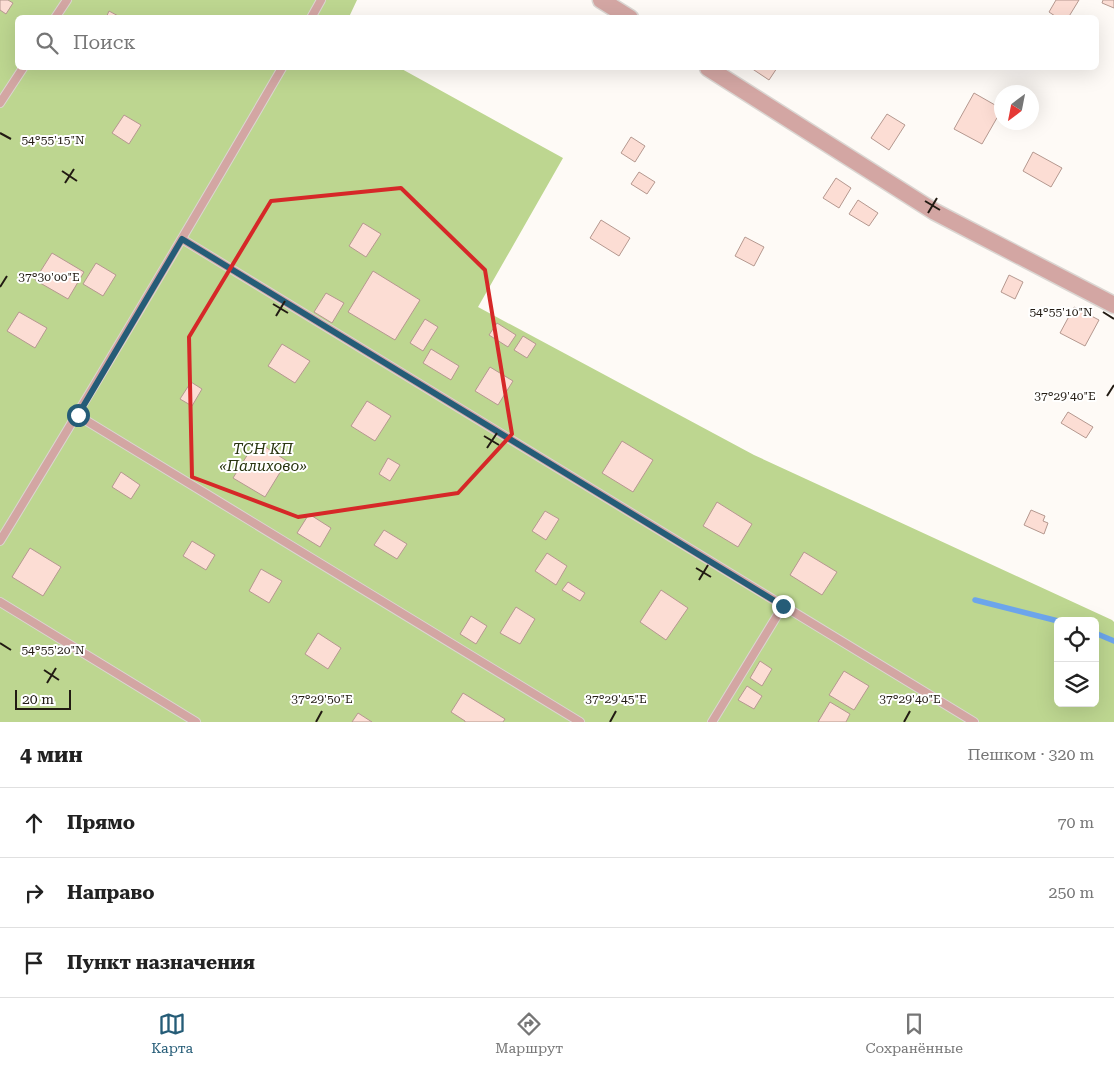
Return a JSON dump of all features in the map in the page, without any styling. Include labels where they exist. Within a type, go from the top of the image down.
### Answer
[{"type":"street","points":[[601,0],[625,15]]},
{"type":"street","points":[[711,70],[935,212],[1114,305]]},
{"type":"lane","points":[[57,15],[67,0]]},
{"type":"lane","points":[[313,15],[321,0]]},
{"type":"lane","points":[[0,103],[22,70]]},
{"type":"lane","points":[[0,541],[78,415],[281,70]]},
{"type":"lane","points":[[182,239],[974,722]]},
{"type":"lane","points":[[78,415],[580,722]]},
{"type":"lane","points":[[0,602],[196,722]]},
{"type":"lane","points":[[712,722],[783,606]]},
{"type":"highlighted area","points":[[401,188],[485,270],[512,434],[458,493],[298,517],[192,477],[189,337],[271,201]]},
{"type":"green space","name":"ТСН КП «Палихово»","points":[[0,0],[357,0],[350,15],[15,15],[15,70],[404,70],[563,158],[478,307],[754,455],[1114,622],[1114,722],[0,722]]},
{"type":"building","points":[[0,0],[8,0],[13,3],[6,14],[0,10]]},
{"type":"building","points":[[1056,0],[1079,0],[1070,15],[1054,15],[1049,12]]},
{"type":"building","points":[[1103,0],[1114,0],[1114,8],[1102,3]]},
{"type":"building","points":[[109,11],[116,15],[107,15]]},
{"type":"building","points":[[754,70],[776,70],[769,80]]},
{"type":"building","points":[[974,93],[994,104],[994,123],[982,144],[954,129]]},
{"type":"building","points":[[887,114],[905,125],[889,150],[871,138]]},
{"type":"building","points":[[124,115],[141,125],[129,144],[112,133]]},
{"type":"building","points":[[631,137],[645,146],[635,162],[621,153]]},
{"type":"building","points":[[1033,152],[1062,168],[1051,187],[1023,171]]},
{"type":"building","points":[[639,172],[655,182],[647,194],[631,184]]},
{"type":"building","points":[[836,178],[851,188],[839,208],[823,198]]},
{"type":"building","points":[[858,200],[878,213],[869,226],[849,214]]},
{"type":"building","points":[[601,220],[630,238],[619,256],[590,238]]},
{"type":"building","points":[[363,223],[381,234],[366,257],[349,246]]},
{"type":"building","points":[[745,237],[764,247],[754,266],[735,256]]},
{"type":"building","points":[[52,253],[84,272],[68,299],[35,280]]},
{"type":"building","points":[[96,263],[116,275],[103,296],[83,284]]},
{"type":"building","points":[[373,271],[420,300],[395,340],[348,312]]},
{"type":"building","points":[[1009,275],[1023,282],[1015,299],[1001,292]]},
{"type":"building","points":[[326,293],[344,303],[332,323],[314,312]]},
{"type":"building","points":[[1074,307],[1099,320],[1085,346],[1060,333]]},
{"type":"building","points":[[19,312],[47,328],[35,348],[7,331]]},
{"type":"building","points":[[425,319],[438,327],[423,351],[410,343]]},
{"type":"building","points":[[497,323],[516,335],[508,347],[489,335]]},
{"type":"building","points":[[523,336],[536,344],[527,358],[514,350]]},
{"type":"building","points":[[282,344],[310,361],[295,383],[268,366]]},
{"type":"building","points":[[431,349],[459,366],[451,380],[423,363]]},
{"type":"building","points":[[490,367],[513,381],[498,405],[475,391]]},
{"type":"building","points":[[191,382],[202,389],[192,406],[180,399]]},
{"type":"building","points":[[367,401],[391,416],[375,441],[351,426]]},
{"type":"building","points":[[1068,412],[1093,427],[1086,438],[1061,423]]},
{"type":"building","points":[[256,441],[287,461],[265,497],[233,478]]},
{"type":"building","points":[[622,441],[653,460],[633,492],[602,473]]},
{"type":"building","points":[[388,458],[400,465],[390,481],[379,474]]},
{"type":"building","points":[[121,472],[140,485],[131,499],[112,487]]},
{"type":"building","points":[[717,502],[752,524],[738,547],[703,526]]},
{"type":"building","points":[[1031,510],[1045,516],[1043,521],[1048,523],[1044,534],[1024,525]]},
{"type":"building","points":[[545,511],[559,519],[546,540],[532,531]]},
{"type":"building","points":[[309,514],[331,528],[320,547],[297,533]]},
{"type":"building","points":[[384,530],[407,544],[397,559],[374,545]]},
{"type":"building","points":[[192,541],[215,555],[206,570],[183,556]]},
{"type":"building","points":[[30,548],[61,567],[43,596],[12,577]]},
{"type":"building","points":[[804,552],[837,572],[822,595],[790,575]]},
{"type":"building","points":[[547,553],[567,566],[556,585],[535,571]]},
{"type":"building","points":[[261,569],[282,581],[269,603],[249,591]]},
{"type":"building","points":[[568,582],[585,593],[580,601],[562,590]]},
{"type":"building","points":[[661,590],[688,608],[666,640],[640,622]]},
{"type":"building","points":[[516,607],[535,619],[520,644],[500,633]]},
{"type":"building","points":[[471,616],[487,626],[476,644],[460,634]]},
{"type":"building","points":[[318,633],[341,648],[328,669],[305,654]]},
{"type":"building","points":[[760,661],[772,669],[762,686],[750,678]]},
{"type":"building","points":[[844,671],[869,686],[854,710],[829,695]]},
{"type":"building","points":[[747,686],[762,696],[754,709],[738,700]]},
{"type":"building","points":[[463,693],[505,719],[503,722],[465,722],[451,712]]},
{"type":"building","points":[[830,702],[850,714],[846,722],[818,722]]},
{"type":"building","points":[[358,713],[372,722],[352,722]]},
{"type":"waterway","points":[[975,600],[1054,620]]},
{"type":"waterway","points":[[1099,635],[1114,641]]},
{"type":"route","points":[[78,415],[182,239],[783,606]]}]
